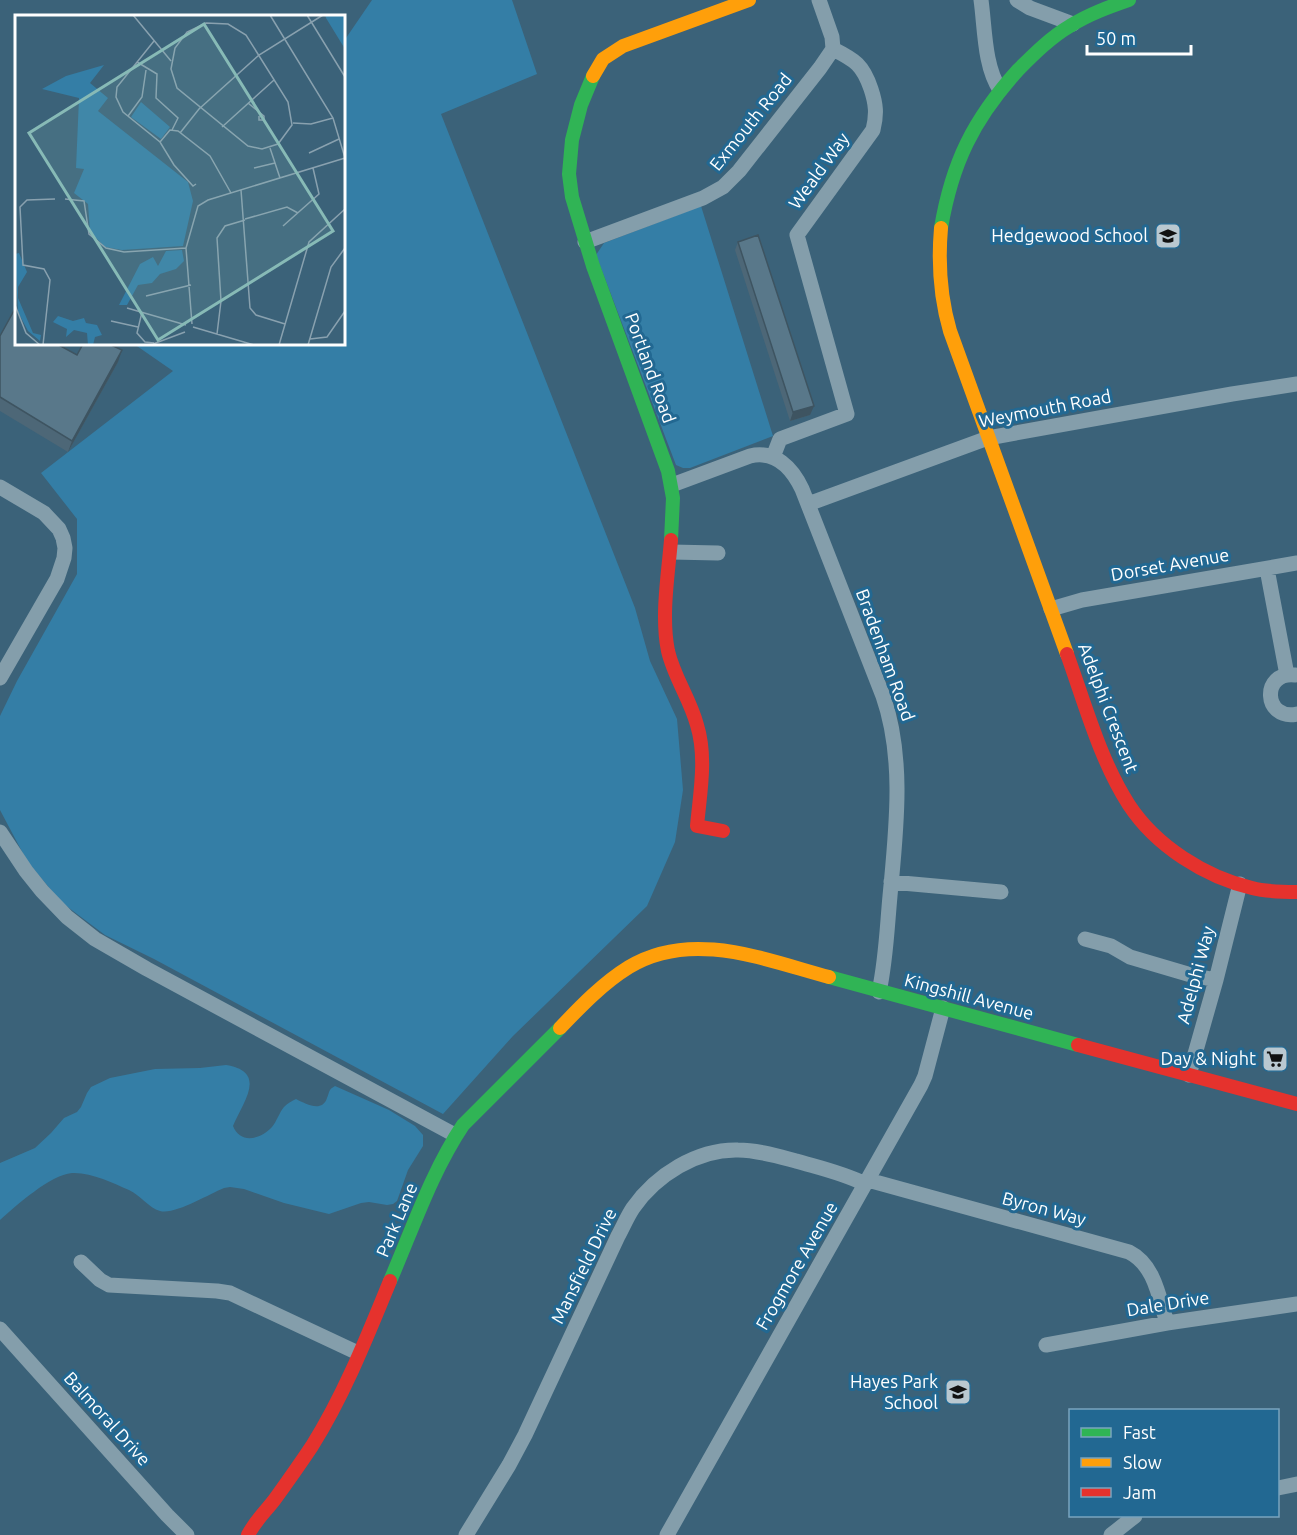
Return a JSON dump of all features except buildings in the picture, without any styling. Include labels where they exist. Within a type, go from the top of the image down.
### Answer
[{"type":"street","name":"Portland Road","points":[[723,831],[698,826],[701,766],[699,735],[687,696],[671,662],[666,640],[674,511],[672,485],[585,242],[572,200],[569,162],[583,99],[591,77],[606,56],[623,46],[749,0]]},
{"type":"street","points":[[819,0],[832,37],[833,49]]},
{"type":"street","points":[[981,0],[990,69],[1000,90]]},
{"type":"street","points":[[1017,0],[1030,8],[1073,24]]},
{"type":"street","name":"Adelphi Crescent","points":[[1129,0],[1073,24],[1045,44],[1000,90],[971,133],[952,174],[943,212],[939,251],[941,295],[946,319],[962,368],[1100,745],[1133,812],[1157,837],[1181,857],[1209,873],[1240,884],[1275,891],[1297,892]]},
{"type":"street","name":"Exmouth Road","points":[[585,242],[703,198],[723,187],[739,171],[833,49]]},
{"type":"street","name":"Weald Way","points":[[773,457],[780,439],[847,414],[797,235],[873,130],[877,112],[864,71],[849,57],[833,49]]},
{"type":"street","name":"Weymouth Road","points":[[808,504],[988,438],[1297,384]]},
{"type":"street","points":[[672,485],[750,456],[762,454],[773,457]]},
{"type":"street","name":"Bradenham Road","points":[[773,457],[794,473],[808,504],[892,724],[896,839],[885,957],[879,992]]},
{"type":"street","points":[[0,487],[44,513],[58,529],[65,548],[57,579],[0,678]]},
{"type":"street","points":[[670,552],[717,552]]},
{"type":"street","name":"Dorset Avenue","points":[[1051,609],[1082,600],[1297,564]]},
{"type":"street","points":[[1266,569],[1292,675],[1279,678],[1273,685],[1270,698],[1281,712],[1290,715],[1297,714]]},
{"type":"street","points":[[0,832],[42,891],[67,917],[95,939],[455,1136]]},
{"type":"street","points":[[891,882],[1001,892]]},
{"type":"street","name":"Adelphi Way","points":[[1188,1075],[1216,980],[1240,884]]},
{"type":"street","points":[[1085,939],[1111,946],[1130,957],[1216,980]]},
{"type":"street","name":"Kingshill Avenue","points":[[630,965],[670,951],[697,948],[732,951],[1297,1104]]},
{"type":"street","name":"Park Lane","points":[[246,1533],[276,1498],[306,1455],[331,1412],[441,1161],[455,1136],[463,1125],[588,999],[630,965]]},
{"type":"street","name":"Frogmore Avenue","points":[[667,1535],[921,1086],[943,1008]]},
{"type":"street","name":"Mansfield Drive","points":[[466,1535],[525,1435],[633,1208],[656,1184],[673,1170],[692,1159],[711,1153],[736,1150],[764,1153],[867,1182]]},
{"type":"street","name":"Byron Way","points":[[867,1182],[1129,1252],[1140,1259],[1150,1271],[1167,1323]]},
{"type":"street","points":[[81,1262],[99,1280],[109,1285],[230,1293],[358,1353]]},
{"type":"street","name":"Dale Drive","points":[[1046,1345],[1167,1323],[1297,1304]]},
{"type":"street","name":"Balmoral Drive","points":[[1,1333],[187,1535]]},
{"type":"street","points":[[1279,1488],[1297,1484]]},
{"type":"street","points":[[1111,1535],[1133,1517]]},
{"type":"shaded area","points":[[372,0],[512,0],[537,74],[441,114],[635,608],[650,661],[677,719],[683,790],[675,842],[647,906],[513,1036],[443,1114],[105,935],[61,902],[27,861],[0,810],[0,716],[77,574],[77,519],[41,473],[173,371],[135,345],[345,345],[345,40]]},
{"type":"shaded area","points":[[701,206],[773,436],[690,468],[683,468],[676,465],[596,255],[604,243]]},
{"type":"shaded area","points":[[226,1065],[239,1069],[246,1074],[249,1081],[249,1090],[233,1126],[240,1136],[245,1138],[262,1135],[274,1125],[284,1107],[296,1099],[313,1106],[325,1103],[330,1090],[335,1086],[389,1110],[415,1126],[423,1135],[423,1146],[408,1170],[397,1201],[387,1205],[361,1203],[329,1214],[230,1187],[183,1207],[160,1211],[133,1192],[116,1184],[94,1176],[72,1173],[44,1185],[0,1220],[0,1163],[35,1148],[64,1118],[77,1112],[91,1087],[110,1078],[155,1069]]},
{"type":"traffic: fast","points":[[941,228],[958,163],[977,125],[1002,88],[1030,58],[1063,30],[1092,14],[1129,0]]},
{"type":"traffic: fast","points":[[593,76],[581,105],[572,140],[569,174],[572,197],[593,266],[668,471],[673,498],[671,540]]},
{"type":"traffic: fast","points":[[829,977],[1078,1045]]},
{"type":"traffic: fast","points":[[390,1281],[432,1181],[463,1125],[560,1028]]},
{"type":"traffic: slow","points":[[593,76],[603,59],[623,46],[749,0]]},
{"type":"traffic: slow","points":[[941,228],[941,280],[950,331],[1067,654]]},
{"type":"traffic: slow","points":[[560,1028],[619,973],[653,956],[678,950],[729,951],[829,977]]},
{"type":"traffic: jam","points":[[671,540],[666,596],[666,638],[674,670],[694,715],[700,737],[702,775],[697,826],[723,831]]},
{"type":"traffic: jam","points":[[1067,654],[1094,731],[1119,788],[1140,820],[1153,834],[1183,858],[1234,883],[1274,892],[1297,892]]},
{"type":"traffic: jam","points":[[1078,1045],[1297,1104]]},
{"type":"traffic: jam","points":[[248,1535],[324,1427],[390,1281]]},
{"type":"place","name":"Hedgewood School","points":[[1168,236]]},
{"type":"place","name":"Day & Night","points":[[1275,1059]]},
{"type":"place","name":"Hayes Park School","points":[[958,1392]]}]
